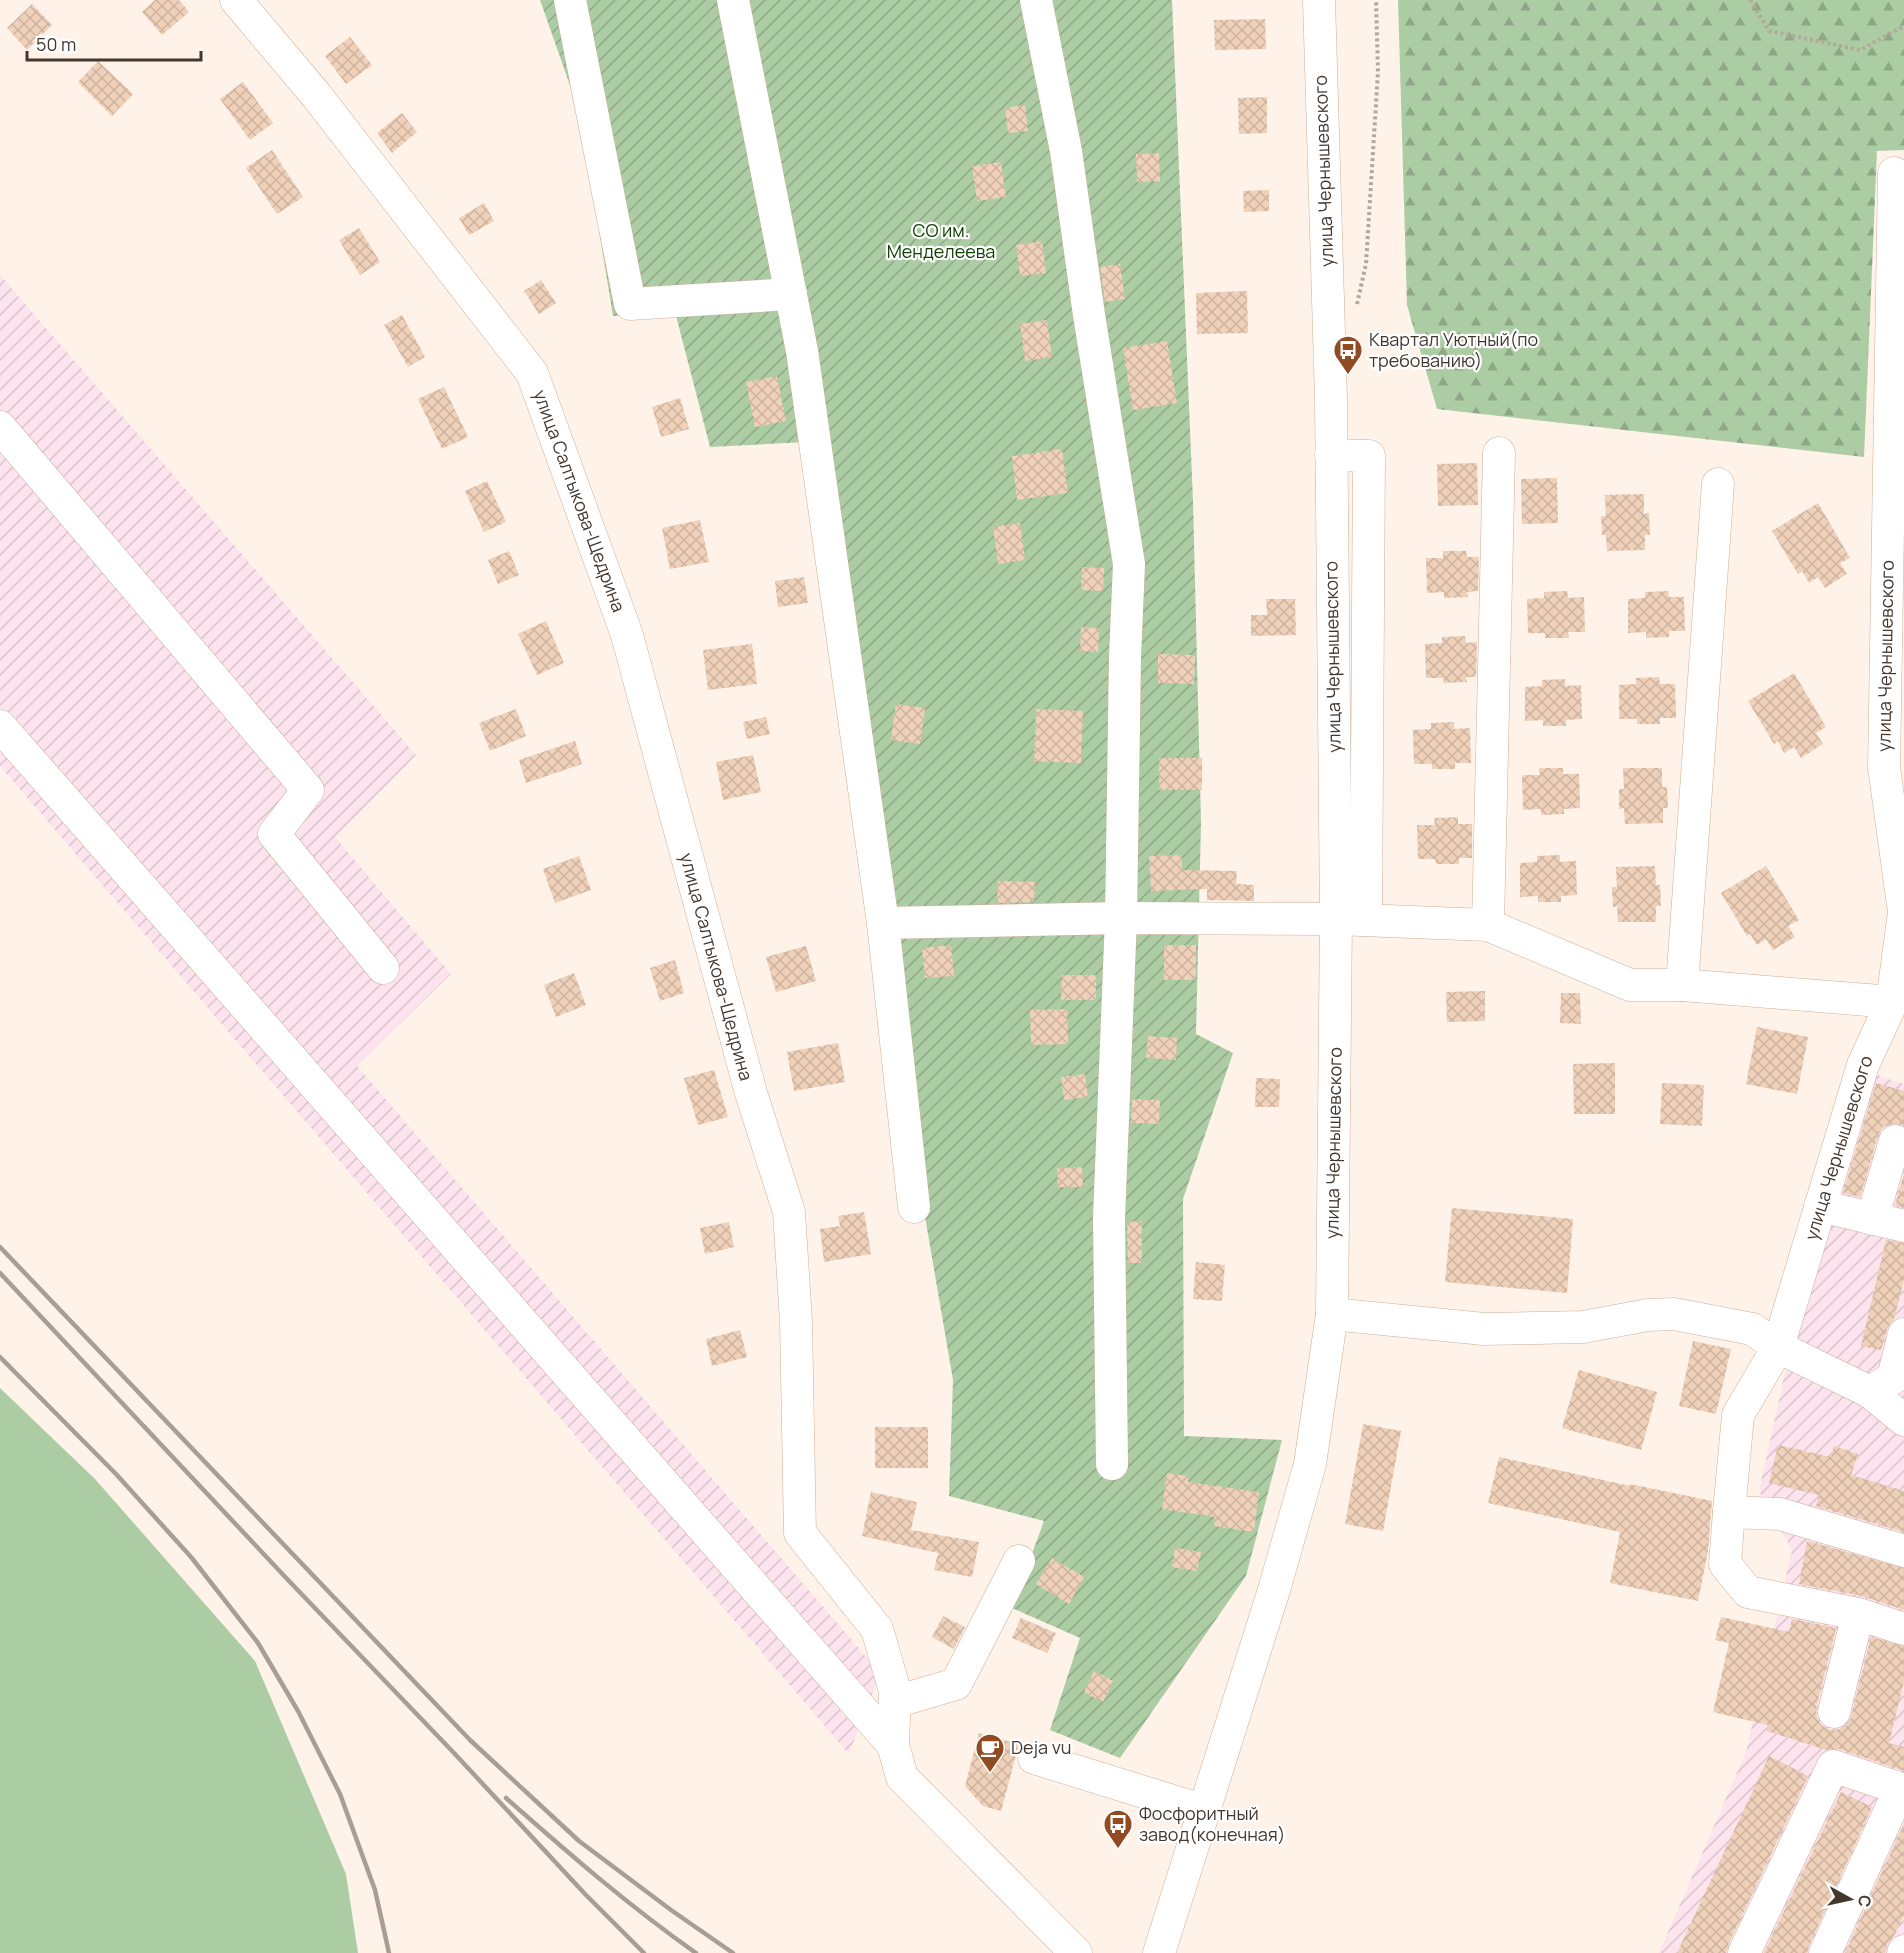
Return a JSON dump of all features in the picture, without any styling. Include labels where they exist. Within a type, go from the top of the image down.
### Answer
[{"type":"street","name":"улица Салтыкова-Щедрина","points":[[236,0],[316,95],[532,373],[627,635],[751,1093],[789,1212],[796,1322],[800,1533],[877,1629],[896,1691],[893,1745],[902,1776],[1076,1953]]},
{"type":"street","points":[[570,0],[630,304],[791,294]]},
{"type":"street","points":[[733,0],[802,351],[883,923],[914,1207]]},
{"type":"street","points":[[1036,0],[1066,151],[1089,315],[1129,564],[1125,657],[1121,918],[1110,1218],[1112,1464]]},
{"type":"street","name":"улица Чернышевского","points":[[1159,1953],[1274,1590],[1310,1464],[1332,1314],[1351,920],[1333,700],[1331,455],[1319,0]]},
{"type":"street","name":"улица Чернышевского","points":[[1894,173],[1884,766],[1904,912],[1892,1002],[1863,1065],[1778,1347],[1738,1415],[1725,1564],[1748,1592],[1858,1614],[1904,1629]]},
{"type":"street","points":[[0,428],[308,790],[274,834],[383,968]]},
{"type":"street","points":[[1488,925],[1499,453]]},
{"type":"street","points":[[1331,455],[1369,456],[1368,700],[1351,920]]},
{"type":"street","points":[[1682,985],[1718,484]]},
{"type":"street","points":[[1333,700],[1368,700]]},
{"type":"street","points":[[0,726],[893,1745]]},
{"type":"street","points":[[883,923],[1121,918],[1351,920],[1488,925],[1630,985],[1682,985],[1892,1002]]},
{"type":"street","points":[[1872,1219],[1895,1141],[1904,1144]]},
{"type":"street","points":[[1820,1206],[1904,1226]]},
{"type":"street","points":[[1332,1314],[1484,1329],[1582,1327],[1648,1315],[1674,1314],[1752,1329],[1778,1347],[1870,1392],[1904,1420]]},
{"type":"street","points":[[1870,1392],[1893,1378],[1904,1334]]},
{"type":"street","points":[[1729,1512],[1780,1514],[1904,1551]]},
{"type":"street","points":[[895,1702],[956,1684],[1019,1561]]},
{"type":"street","points":[[1834,1712],[1858,1614]]},
{"type":"street","points":[[1034,1758],[1205,1810]]},
{"type":"street","points":[[1744,1953],[1833,1766],[1902,1789],[1825,1953]]},
{"type":"path","points":[[1355,310],[1366,264],[1378,72],[1376,0]]},
{"type":"path","points":[[1750,0],[1769,30],[1860,50],[1904,26]]},
{"type":"shaded area","points":[[0,275],[416,755],[335,837],[451,974],[357,1066],[880,1673],[849,1754],[0,766]]},
{"type":"shaded area","points":[[1852,1067],[1904,1084],[1904,1953],[1659,1953],[1746,1752],[1792,1550],[1759,1491]]},
{"type":"green space","name":"СО им. Менделеева","points":[[540,0],[1172,0],[1193,501],[1201,823],[1196,1034],[1233,1053],[1183,1199],[1184,1436],[1282,1440],[1246,1576],[1120,1758],[1050,1730],[1080,1638],[1012,1608],[1044,1521],[949,1496],[953,1380],[923,1205],[806,442],[710,447],[675,312],[613,316],[580,114]]},
{"type":"green space","points":[[1398,0],[1904,0],[1904,150],[1877,151],[1864,457],[1437,409],[1407,305]]},
{"type":"green space","points":[[0,1388],[95,1479],[255,1661],[346,1874],[358,1953],[0,1953]]},
{"type":"building","points":[[155,0],[179,0],[189,12],[162,35],[142,12]]},
{"type":"building","points":[[32,4],[52,25],[27,50],[7,28]]},
{"type":"building","points":[[1265,19],[1266,49],[1215,50],[1214,20]]},
{"type":"building","points":[[350,37],[372,65],[346,84],[325,56]]},
{"type":"building","points":[[98,61],[133,94],[112,116],[78,82]]},
{"type":"building","points":[[243,82],[273,123],[250,140],[220,99]]},
{"type":"building","points":[[1267,97],[1267,133],[1239,134],[1238,98]]},
{"type":"building","points":[[1025,105],[1028,131],[1008,133],[1005,108]]},
{"type":"building","points":[[402,113],[417,132],[392,153],[377,133]]},
{"type":"building","points":[[272,150],[303,197],[277,214],[246,168]]},
{"type":"building","points":[[1159,153],[1160,181],[1137,182],[1136,154]]},
{"type":"building","points":[[1001,162],[1006,197],[977,201],[972,166]]},
{"type":"building","points":[[1269,190],[1269,211],[1244,212],[1243,191]]},
{"type":"building","points":[[484,203],[494,221],[469,235],[459,218]]},
{"type":"building","points":[[359,228],[380,262],[360,275],[339,240]]},
{"type":"building","points":[[1042,241],[1046,273],[1020,276],[1016,245]]},
{"type":"building","points":[[1120,264],[1125,299],[1105,302],[1100,267]]},
{"type":"building","points":[[541,280],[556,303],[539,314],[524,291]]},
{"type":"building","points":[[1247,291],[1248,333],[1197,334],[1196,293]]},
{"type":"building","points":[[402,315],[425,357],[408,367],[384,325]]},
{"type":"building","points":[[1047,320],[1052,357],[1025,361],[1020,324]]},
{"type":"building","points":[[1167,341],[1177,403],[1133,410],[1123,348]]},
{"type":"building","points":[[777,376],[786,421],[755,427],[746,382]]},
{"type":"building","points":[[444,387],[468,437],[442,449],[418,399]]},
{"type":"building","points":[[680,398],[689,429],[661,437],[652,407]]},
{"type":"building","points":[[1062,449],[1068,493],[1017,500],[1012,456]]},
{"type":"building","points":[[1477,463],[1478,505],[1438,506],[1437,464]]},
{"type":"building","points":[[1557,478],[1558,523],[1522,524],[1521,479]]},
{"type":"building","points":[[487,481],[506,522],[484,532],[465,491]]},
{"type":"building","points":[[1644,494],[1644,514],[1649,513],[1650,535],[1645,535],[1645,550],[1607,551],[1606,535],[1602,535],[1601,516],[1606,516],[1605,495]]},
{"type":"building","points":[[1818,503],[1850,558],[1840,563],[1847,574],[1825,588],[1818,577],[1809,583],[1802,571],[1798,574],[1772,531]]},
{"type":"building","points":[[700,520],[709,562],[670,569],[662,528]]},
{"type":"building","points":[[1020,523],[1025,560],[998,564],[993,527]]},
{"type":"building","points":[[509,551],[519,575],[498,584],[488,560]]},
{"type":"building","points":[[1443,551],[1466,551],[1467,557],[1479,557],[1478,591],[1467,592],[1468,597],[1444,598],[1444,592],[1427,593],[1426,558],[1443,558]]},
{"type":"building","points":[[1082,567],[1104,568],[1103,591],[1081,590]]},
{"type":"building","points":[[804,577],[808,603],[778,607],[775,581]]},
{"type":"building","points":[[1567,591],[1568,598],[1584,597],[1585,632],[1568,632],[1569,638],[1545,638],[1545,633],[1528,633],[1527,599],[1544,598],[1544,592]]},
{"type":"building","points":[[1668,591],[1669,597],[1684,597],[1685,631],[1669,631],[1669,637],[1646,638],[1646,632],[1628,633],[1628,599],[1645,598],[1645,592]]},
{"type":"building","points":[[1266,599],[1295,599],[1296,635],[1251,636],[1251,615],[1267,615]]},
{"type":"building","points":[[546,621],[564,663],[537,675],[518,634]]},
{"type":"building","points":[[1081,627],[1099,628],[1098,652],[1080,651]]},
{"type":"building","points":[[1465,636],[1466,643],[1477,642],[1476,677],[1466,677],[1467,682],[1444,683],[1443,678],[1426,678],[1425,644],[1442,643],[1442,637]]},
{"type":"building","points":[[752,644],[757,684],[708,690],[703,650]]},
{"type":"building","points":[[1158,654],[1195,655],[1194,684],[1158,683]]},
{"type":"building","points":[[1794,673],[1826,727],[1816,733],[1823,744],[1801,758],[1794,747],[1784,753],[1778,741],[1774,744],[1748,701]]},
{"type":"building","points":[[1659,677],[1660,684],[1675,684],[1676,718],[1660,718],[1660,724],[1637,724],[1637,719],[1619,719],[1619,685],[1636,684],[1636,678]]},
{"type":"building","points":[[1565,679],[1565,686],[1581,685],[1582,719],[1566,720],[1566,726],[1543,726],[1543,720],[1525,721],[1525,687],[1542,686],[1542,680]]},
{"type":"building","points":[[896,704],[925,708],[920,744],[891,740]]},
{"type":"building","points":[[516,709],[526,736],[490,751],[479,723]]},
{"type":"building","points":[[1036,709],[1083,711],[1081,763],[1034,761]]},
{"type":"building","points":[[766,717],[770,734],[747,739],[743,722]]},
{"type":"building","points":[[1454,722],[1454,729],[1470,728],[1471,763],[1455,763],[1455,769],[1432,769],[1432,764],[1414,764],[1413,730],[1431,729],[1431,723]]},
{"type":"building","points":[[575,741],[582,764],[526,783],[519,760]]},
{"type":"building","points":[[753,755],[761,792],[723,800],[716,762]]},
{"type":"building","points":[[1159,758],[1202,758],[1202,790],[1159,790]]},
{"type":"building","points":[[1539,768],[1563,768],[1563,774],[1579,774],[1580,808],[1564,809],[1564,814],[1541,815],[1541,809],[1523,810],[1522,775],[1540,775]]},
{"type":"building","points":[[1623,768],[1662,768],[1662,787],[1667,787],[1668,808],[1663,808],[1663,823],[1625,824],[1624,808],[1619,809],[1619,789],[1624,789]]},
{"type":"building","points":[[1458,817],[1458,824],[1472,824],[1472,858],[1459,858],[1459,864],[1436,864],[1435,859],[1418,859],[1417,825],[1435,825],[1434,818]]},
{"type":"building","points":[[1182,855],[1182,870],[1237,871],[1236,884],[1254,885],[1254,901],[1207,900],[1207,889],[1151,891],[1149,856]]},
{"type":"building","points":[[1560,855],[1560,862],[1576,861],[1577,895],[1561,896],[1561,902],[1538,902],[1538,896],[1520,897],[1520,863],[1537,862],[1537,856]]},
{"type":"building","points":[[579,856],[591,890],[555,903],[543,869]]},
{"type":"building","points":[[1655,866],[1656,885],[1660,885],[1661,906],[1656,906],[1656,922],[1618,922],[1617,906],[1613,907],[1612,887],[1617,887],[1616,867]]},
{"type":"building","points":[[1766,866],[1799,920],[1788,926],[1795,937],[1773,950],[1766,939],[1757,945],[1750,934],[1747,936],[1721,893]]},
{"type":"building","points":[[998,881],[1035,882],[1034,902],[997,903]]},
{"type":"building","points":[[951,945],[954,976],[925,978],[922,948]]},
{"type":"building","points":[[1164,945],[1196,945],[1196,980],[1164,980]]},
{"type":"building","points":[[806,946],[816,981],[776,992],[766,957]]},
{"type":"building","points":[[675,960],[684,993],[660,1001],[650,968]]},
{"type":"building","points":[[574,973],[586,1005],[556,1017],[544,985]]},
{"type":"building","points":[[1062,975],[1096,975],[1096,1000],[1061,1000]]},
{"type":"building","points":[[1485,991],[1485,1021],[1447,1022],[1446,992]]},
{"type":"building","points":[[1561,993],[1580,993],[1581,1024],[1560,1023]]},
{"type":"building","points":[[1067,1009],[1068,1044],[1031,1045],[1030,1010]]},
{"type":"building","points":[[1757,1027],[1808,1037],[1797,1094],[1746,1084]]},
{"type":"building","points":[[1148,1036],[1177,1038],[1176,1060],[1146,1058]]},
{"type":"building","points":[[838,1043],[845,1082],[794,1091],[787,1052]]},
{"type":"building","points":[[1615,1063],[1615,1114],[1574,1114],[1573,1064]]},
{"type":"building","points":[[714,1070],[728,1117],[698,1125],[684,1078]]},
{"type":"building","points":[[1085,1074],[1088,1097],[1064,1100],[1061,1077]]},
{"type":"building","points":[[1256,1078],[1280,1079],[1279,1107],[1255,1107]]},
{"type":"building","points":[[1662,1083],[1704,1085],[1702,1126],[1660,1124]]},
{"type":"building","points":[[1876,1083],[1904,1091],[1904,1125],[1891,1124],[1883,1127],[1878,1135],[1860,1197],[1843,1193]]},
{"type":"building","points":[[1132,1099],[1160,1100],[1159,1124],[1131,1123]]},
{"type":"building","points":[[1082,1167],[1083,1187],[1058,1187],[1057,1168]]},
{"type":"building","points":[[1904,1174],[1904,1208],[1895,1205]]},
{"type":"building","points":[[1452,1208],[1573,1219],[1567,1293],[1445,1282]]},
{"type":"building","points":[[864,1212],[871,1254],[824,1262],[820,1229],[840,1226],[838,1216]]},
{"type":"building","points":[[1142,1221],[1142,1263],[1128,1263],[1127,1222]]},
{"type":"building","points":[[729,1222],[734,1247],[705,1254],[700,1228]]},
{"type":"building","points":[[1886,1240],[1904,1243],[1904,1280],[1894,1319],[1887,1329],[1881,1350],[1861,1346]]},
{"type":"building","points":[[1196,1262],[1225,1265],[1222,1301],[1193,1299]]},
{"type":"building","points":[[740,1330],[747,1357],[712,1366],[706,1339]]},
{"type":"building","points":[[1693,1341],[1731,1349],[1716,1414],[1679,1406]]},
{"type":"building","points":[[1579,1370],[1657,1392],[1641,1450],[1562,1428]]},
{"type":"building","points":[[1363,1424],[1401,1431],[1383,1531],[1345,1524]]},
{"type":"building","points":[[875,1427],[928,1427],[928,1468],[875,1468]]},
{"type":"building","points":[[1778,1445],[1831,1457],[1834,1446],[1858,1454],[1851,1475],[1904,1491],[1904,1532],[1816,1506],[1819,1495],[1769,1483]]},
{"type":"building","points":[[1499,1457],[1630,1486],[1630,1484],[1712,1501],[1708,1551],[1698,1601],[1610,1583],[1620,1532],[1488,1503]]},
{"type":"building","points":[[1167,1473],[1189,1476],[1188,1482],[1259,1492],[1254,1532],[1214,1526],[1215,1517],[1162,1509]]},
{"type":"building","points":[[871,1492],[917,1502],[911,1530],[979,1542],[972,1577],[934,1570],[938,1553],[862,1536]]},
{"type":"building","points":[[1807,1541],[1904,1568],[1904,1610],[1862,1596],[1799,1584]]},
{"type":"building","points":[[1175,1548],[1201,1552],[1197,1571],[1172,1567]]},
{"type":"building","points":[[1052,1558],[1084,1577],[1069,1604],[1036,1584]]},
{"type":"building","points":[[943,1616],[965,1627],[954,1649],[932,1637]]},
{"type":"building","points":[[1721,1617],[1789,1632],[1792,1619],[1836,1628],[1816,1708],[1817,1718],[1821,1725],[1830,1730],[1840,1729],[1847,1725],[1851,1717],[1871,1637],[1904,1646],[1904,1681],[1889,1743],[1904,1747],[1904,1771],[1839,1749],[1826,1750],[1767,1731],[1768,1725],[1713,1712],[1729,1643],[1715,1640]]},
{"type":"building","points":[[1021,1618],[1056,1633],[1047,1653],[1012,1638]]},
{"type":"building","points":[[1094,1671],[1113,1681],[1103,1702],[1084,1692]]},
{"type":"building","name":"Deja vu","points":[[979,1733],[1019,1744],[1001,1811],[983,1806],[965,1786]]},
{"type":"building","points":[[1769,1756],[1808,1776],[1726,1953],[1677,1953]]},
{"type":"building","points":[[1841,1792],[1872,1807],[1807,1953],[1764,1953]]},
{"type":"building","points":[[1904,1824],[1904,1915],[1885,1953],[1845,1953]]},
{"type":"railway","points":[[0,1247],[470,1740],[579,1841],[733,1953]]},
{"type":"railway","points":[[0,1273],[585,1894],[644,1953]]},
{"type":"railway","points":[[0,1357],[116,1474],[191,1557],[258,1643],[298,1711],[340,1794],[375,1890],[389,1953]]},
{"type":"railway","points":[[506,1798],[623,1898],[696,1953]]},
{"type":"place","name":"Квартал Уютный(по требованию)","points":[[1348,376]]},
{"type":"place","name":"Deja vu","points":[[990,1774]]},
{"type":"place","name":"Фосфоритный завод(конечная)","points":[[1118,1850]]}]
